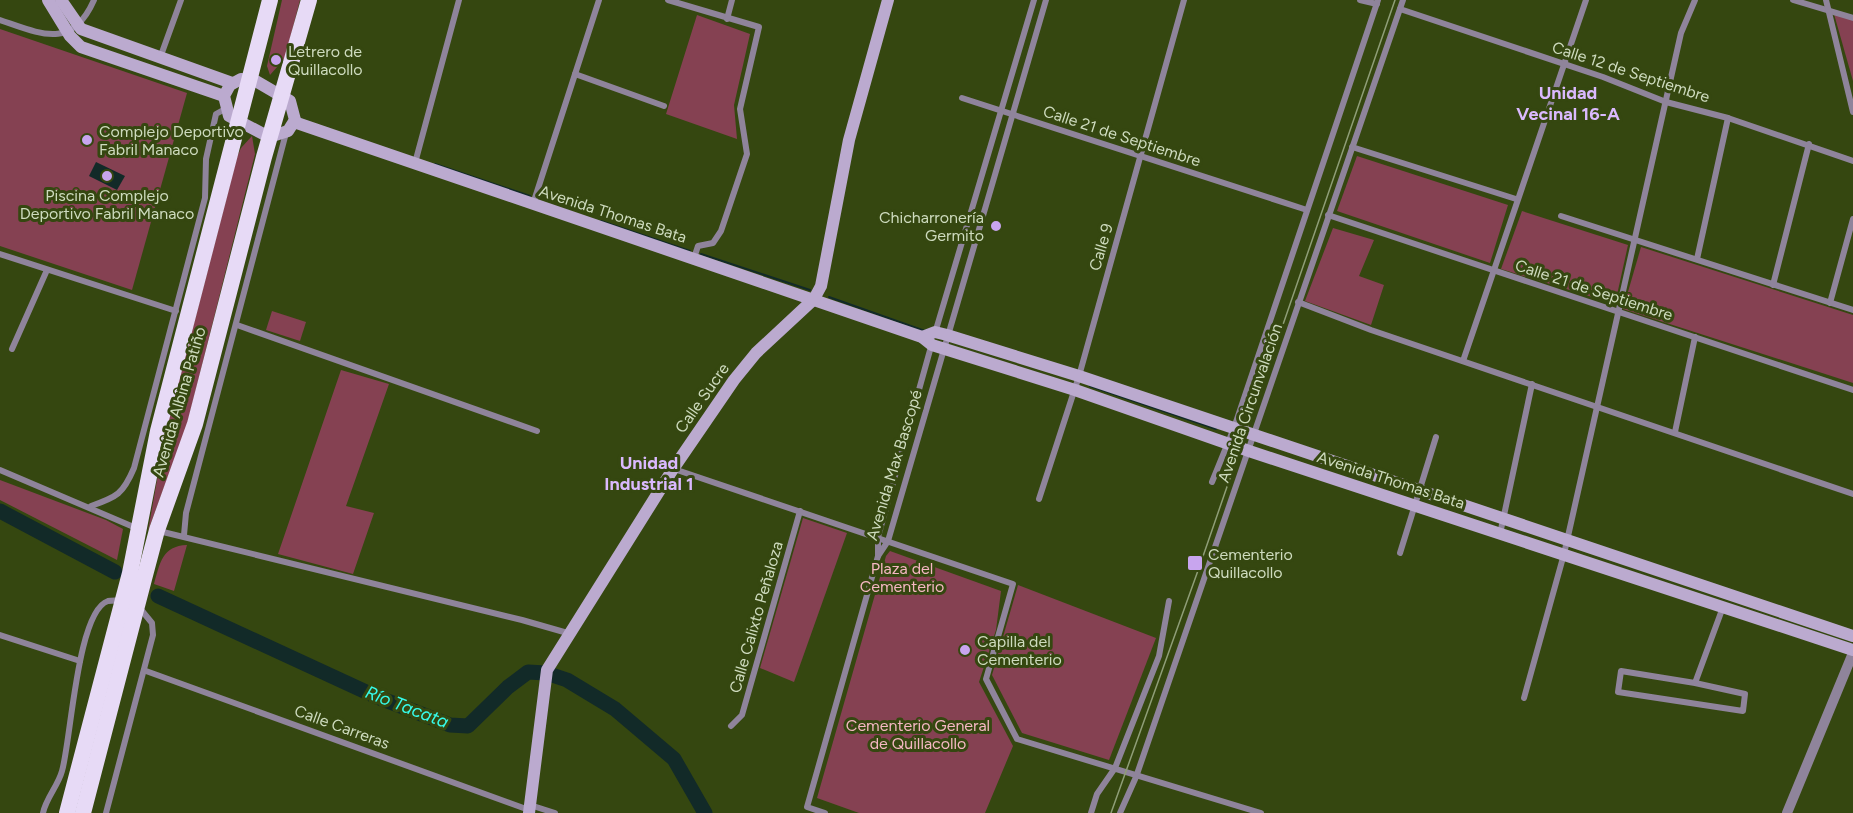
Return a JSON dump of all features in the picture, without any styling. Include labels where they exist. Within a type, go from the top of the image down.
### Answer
[{"type":"highway","name":"Avenida Albina Patiño","points":[[83,813],[130,603],[140,529],[158,431],[270,0]]},
{"type":"highway","name":"Avenida Albina Patiño","points":[[67,813],[130,603],[195,424],[278,135],[282,94],[309,0]]},
{"type":"main road","points":[[48,0],[74,42],[90,51],[224,96]]},
{"type":"main road","points":[[61,0],[78,25],[94,35],[232,83],[250,79],[282,94],[294,106],[294,122],[278,135],[238,122],[225,109],[224,96],[232,83]]},
{"type":"main road","name":"Calle Sucre","points":[[529,809],[545,675],[673,468],[734,380],[756,353],[814,299],[821,286],[849,140],[888,0]]},
{"type":"main road","name":"Avenida Thomas Bata","points":[[294,122],[814,299],[932,343],[1249,451],[1853,652]]},
{"type":"main road","points":[[932,343],[941,333]]},
{"type":"main road","name":"Avenida Thomas Bata","points":[[941,333],[1079,376],[1853,636]]},
{"type":"street","points":[[0,20],[54,36],[67,32],[84,20],[94,0]]},
{"type":"street","points":[[160,58],[180,0]]},
{"type":"street","points":[[414,164],[459,0]]},
{"type":"street","points":[[533,204],[599,0]]},
{"type":"street","points":[[668,0],[759,27],[740,109],[747,154],[721,231],[713,243],[698,246],[694,258]]},
{"type":"street","points":[[727,19],[732,0]]},
{"type":"street","name":"Avenida Max Bascopé","points":[[941,333],[1034,0]]},
{"type":"street","name":"Avenida Max Bascopé","points":[[878,556],[878,537],[932,343],[941,333],[1013,115],[1046,0]]},
{"type":"street","name":"Calle 9","points":[[1039,499],[1075,390],[1184,0]]},
{"type":"street","points":[[1360,0],[1378,2]]},
{"type":"street","name":"Avenida Circunvalación","points":[[1120,813],[1136,777],[1403,0]]},
{"type":"street","points":[[1463,361],[1516,199],[1586,0]]},
{"type":"street","points":[[1524,698],[1564,554],[1681,33],[1695,0]]},
{"type":"street","points":[[1793,0],[1853,18]]},
{"type":"street","points":[[1826,0],[1853,112]]},
{"type":"street","name":"Avenida Circunvalación","points":[[1212,482],[1234,428],[1378,2]]},
{"type":"street","name":"Calle 12 de Septiembre","points":[[1400,9],[1565,64],[1666,102],[1728,118],[1853,161]]},
{"type":"street","points":[[575,74],[664,106]]},
{"type":"street","name":"Calle 21 de Septiembre","points":[[963,98],[1307,210]]},
{"type":"street","points":[[91,506],[118,496],[126,486],[134,468],[205,198],[206,159],[216,114],[225,109]]},
{"type":"street","points":[[1696,259],[1728,118]]},
{"type":"street","points":[[184,535],[186,513],[237,325],[278,135]]},
{"type":"street","points":[[1773,285],[1809,144]]},
{"type":"street","points":[[1352,147],[1516,199]]},
{"type":"street","name":"Calle 21 de Septiembre","points":[[1328,215],[1853,390]]},
{"type":"street","points":[[1561,216],[1853,310]]},
{"type":"street","points":[[1830,303],[1853,219]]},
{"type":"street","points":[[0,255],[176,311]]},
{"type":"street","points":[[12,349],[47,270]]},
{"type":"street","points":[[1298,302],[1463,361],[1853,494]]},
{"type":"street","points":[[237,325],[537,431]]},
{"type":"street","points":[[1675,432],[1695,337]]},
{"type":"street","name":"Avenida Max Bascopé","points":[[878,556],[888,541],[932,343]]},
{"type":"street","points":[[1500,534],[1532,384]]},
{"type":"street","points":[[1400,553],[1413,505],[1436,437]]},
{"type":"street","points":[[673,468],[1013,584],[986,679],[1017,739],[1115,768],[1136,777],[1261,813]]},
{"type":"street","points":[[0,470],[91,506],[140,529]]},
{"type":"street","name":"Calle Calixto Peñaloza","points":[[731,726],[742,715],[800,511]]},
{"type":"street","points":[[157,531],[184,535],[572,634]]},
{"type":"street","points":[[825,813],[807,807],[878,556]]},
{"type":"street","points":[[43,813],[62,772],[80,661],[97,610],[107,601],[130,603],[145,611],[152,623],[153,635],[146,671],[106,813]]},
{"type":"street","points":[[1091,813],[1097,794],[1115,768],[1159,656],[1169,601]]},
{"type":"street","points":[[1695,683],[1723,607]]},
{"type":"street","points":[[0,635],[80,661]]},
{"type":"street","points":[[1787,813],[1853,652]]},
{"type":"street","name":"Calle Carreras","points":[[146,671],[529,809],[555,813]]},
{"type":"street","points":[[1621,671],[1695,683],[1745,694],[1743,711],[1618,692],[1621,671]]},
{"type":"green space","points":[[282,0],[300,0],[285,58],[270,75],[267,66]]},
{"type":"green space","points":[[1834,14],[1853,20],[1853,81]]},
{"type":"green space","points":[[697,15],[750,34],[734,105],[737,139],[666,114]]},
{"type":"green space","name":"Complejo Deportivo Fabril Manaco","points":[[0,29],[187,93],[132,290],[0,246]]},
{"type":"green space","points":[[252,136],[255,154],[187,425],[148,531],[165,435],[237,157],[241,148]]},
{"type":"green space","points":[[1357,156],[1508,205],[1490,263],[1337,211]]},
{"type":"green space","points":[[1522,211],[1628,245],[1615,304],[1501,269]]},
{"type":"green space","points":[[1333,228],[1374,240],[1359,276],[1384,285],[1371,325],[1305,301]]},
{"type":"green space","points":[[1641,247],[1853,315],[1853,383],[1623,309]]},
{"type":"green space","points":[[272,311],[306,322],[300,341],[266,330]]},
{"type":"green space","points":[[341,370],[389,384],[346,506],[374,513],[353,574],[278,554]]},
{"type":"green space","points":[[0,480],[106,520],[123,529],[117,560],[0,500]]},
{"type":"green space","points":[[803,518],[847,533],[794,682],[760,668]]},
{"type":"green space","points":[[187,545],[174,591],[154,584],[160,563],[167,552]]},
{"type":"green space","name":"Cementerio General de Quillacollo","points":[[890,551],[1001,591],[996,630],[979,682],[1013,746],[985,813],[859,813],[817,798],[886,556]]},
{"type":"green space","points":[[1018,585],[1156,638],[1109,760],[1022,733],[992,675]]},
{"type":"water","name":"Piscina Complejo Deportivo Fabril Manaco","points":[[96,162],[125,176],[117,190],[89,176]]},
{"type":"waterway","points":[[435,164],[530,196]]},
{"type":"waterway","points":[[601,221],[690,251]]},
{"type":"waterway","points":[[701,254],[810,290]]},
{"type":"waterway","points":[[829,297],[925,331]]},
{"type":"waterway","points":[[1090,386],[1216,429]]},
{"type":"waterway","name":"Río Tacata","points":[[0,511],[115,572]]},
{"type":"waterway","name":"Río Tacata","points":[[158,596],[377,697],[450,725],[468,726],[508,687],[528,672],[546,673],[567,680],[615,709],[674,759],[705,813]]},
{"type":"tram line","points":[[1111,813],[1200,565],[1395,0]]},
{"type":"place","name":"Letrero de Quillacollo","points":[[276,60]]},
{"type":"place","name":"Complejo Deportivo Fabril Manaco","points":[[87,140]]},
{"type":"place","name":"Piscina Complejo Deportivo Fabril Manaco","points":[[107,176]]},
{"type":"place","name":"Chicharronería Germito","points":[[996,226]]},
{"type":"place","name":"Cementerio Quillacollo","points":[[1195,563]]},
{"type":"place","name":"Capilla del Cementerio","points":[[965,650]]},
{"type":"district","name":"Unidad Vecinal 16-A","points":[[1568,103]]},
{"type":"district","name":"Unidad Industrial 1","points":[[649,473]]},
{"type":"park label","name":"Plaza del Cementerio","points":[[902,577]]}]
